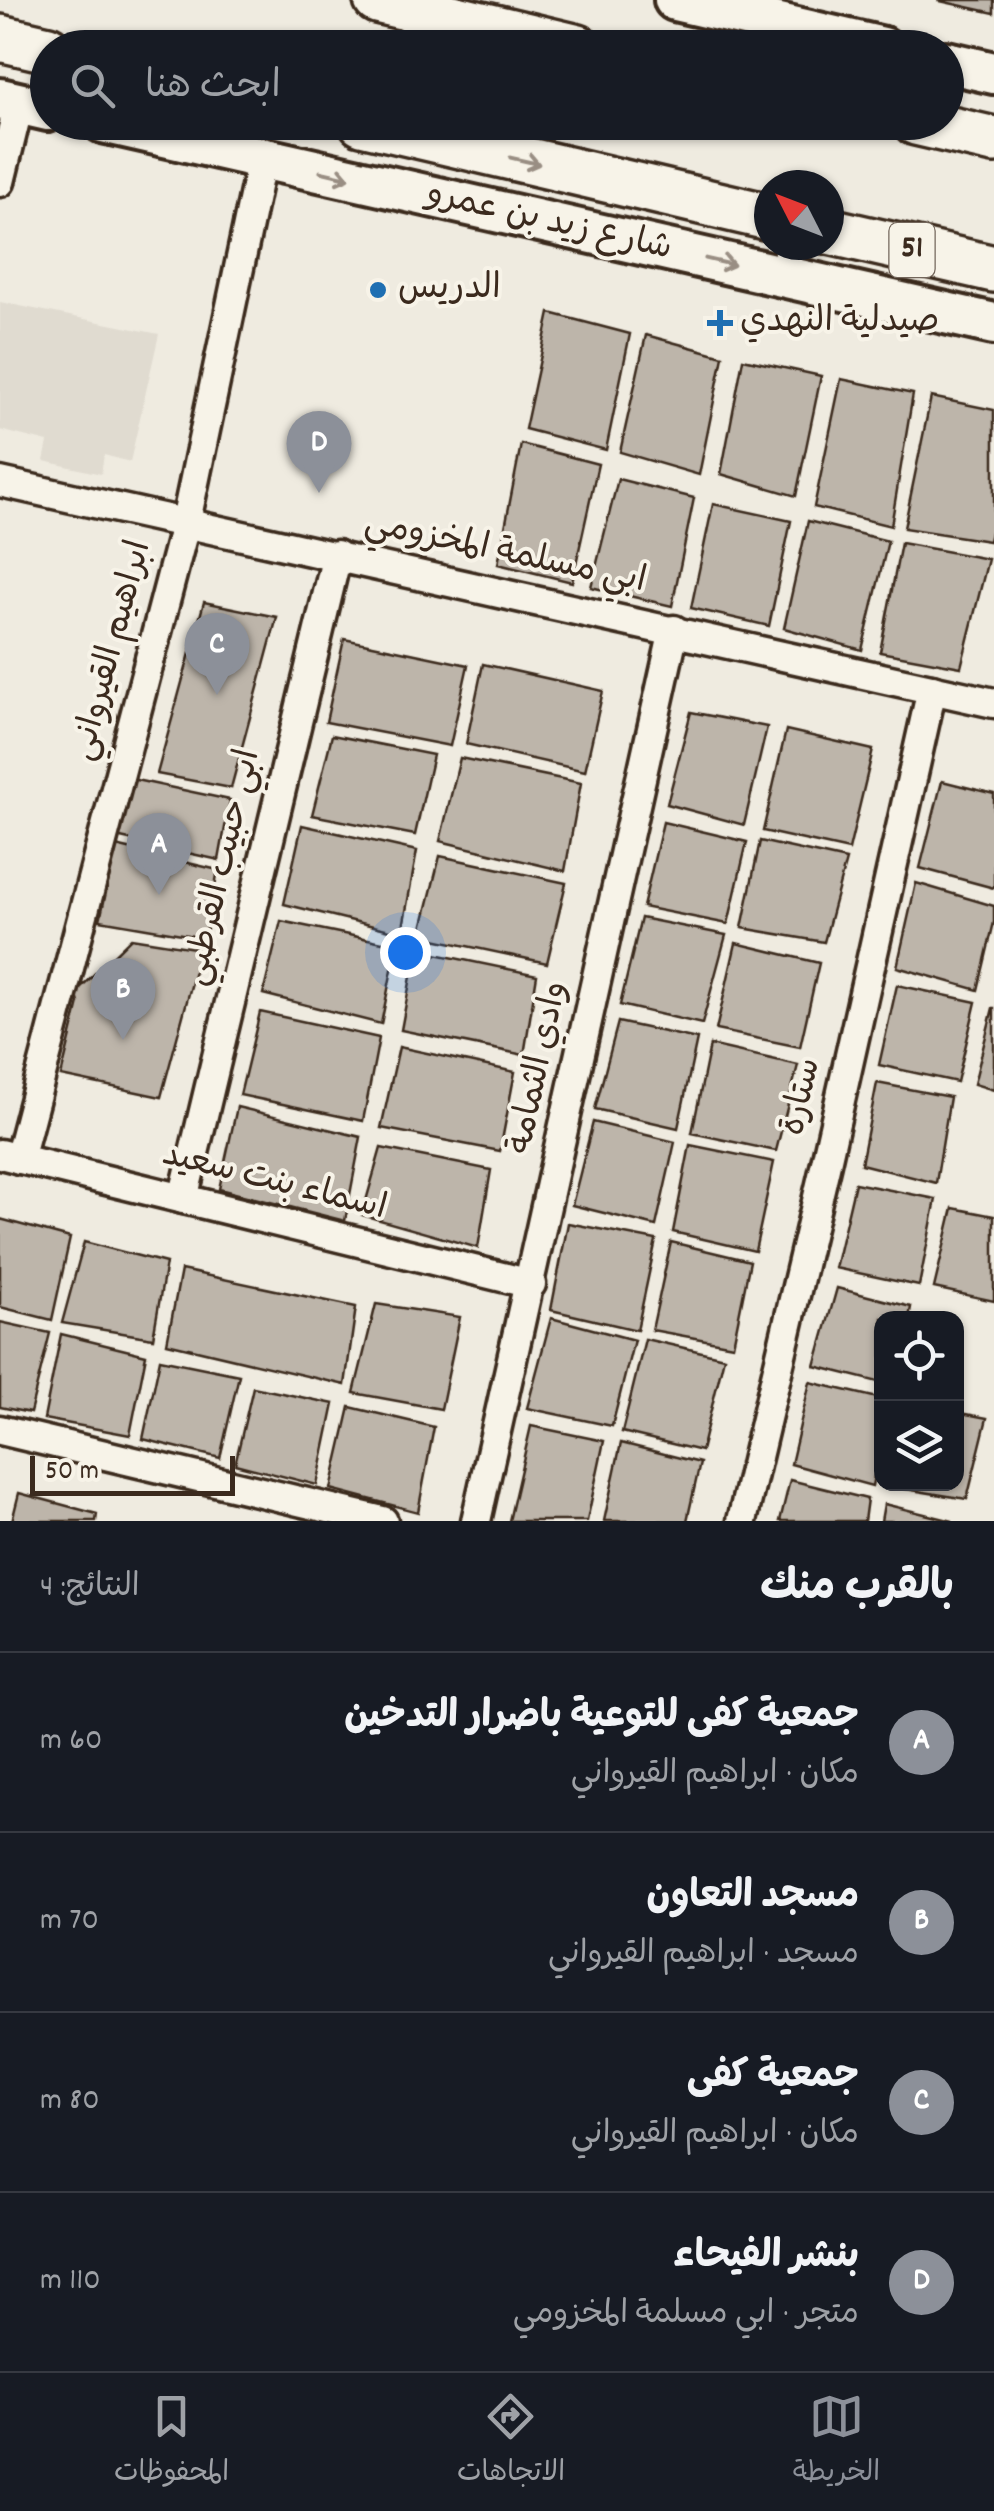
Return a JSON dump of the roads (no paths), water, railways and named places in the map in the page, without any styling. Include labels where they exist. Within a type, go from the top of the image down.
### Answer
[{"type":"main road","points":[[377,0],[503,30]]},
{"type":"main road","points":[[674,0],[804,30]]},
{"type":"main road","points":[[0,38],[30,45]]},
{"type":"main road","points":[[964,66],[994,73]]},
{"type":"main road","points":[[964,133],[994,140]]},
{"type":"main road","name":"شارع زيد بن عمرو","points":[[182,140],[788,261],[994,324]]},
{"type":"main road","points":[[439,140],[754,213]]},
{"type":"main road","name":"51","points":[[844,234],[994,269]]},
{"type":"street","points":[[0,182],[22,104]]},
{"type":"street","name":"ابراهيم القيرواني","points":[[10,1157],[186,521],[262,158]]},
{"type":"street","name":"ابي مسلمة المخزومي","points":[[0,482],[994,703]]},
{"type":"street","name":"ابي حبيب القرطبي","points":[[184,1199],[337,556]]},
{"type":"street","name":"وادي الثمامة","points":[[476,1521],[674,630]]},
{"type":"street","name":"ستارة","points":[[742,1521],[932,689]]},
{"type":"street","name":"اسماء بنت سعيد","points":[[10,1157],[530,1284]]},
{"type":"street","points":[[0,1430],[383,1521]]},
{"type":"place","name":"الدريس","points":[[378,290]]},
{"type":"place","name":"صيدلية النهدي","points":[[720,323]]},
{"type":"place","name":"بنشر الفيحاء","points":[[319,493]]},
{"type":"place","name":"جمعية كفى","points":[[217,695]]},
{"type":"place","name":"جمعية كفى للتوعية باضرار التدخين","points":[[159,895]]},
{"type":"place","name":"مسجد التعاون","points":[[123,1040]]}]
